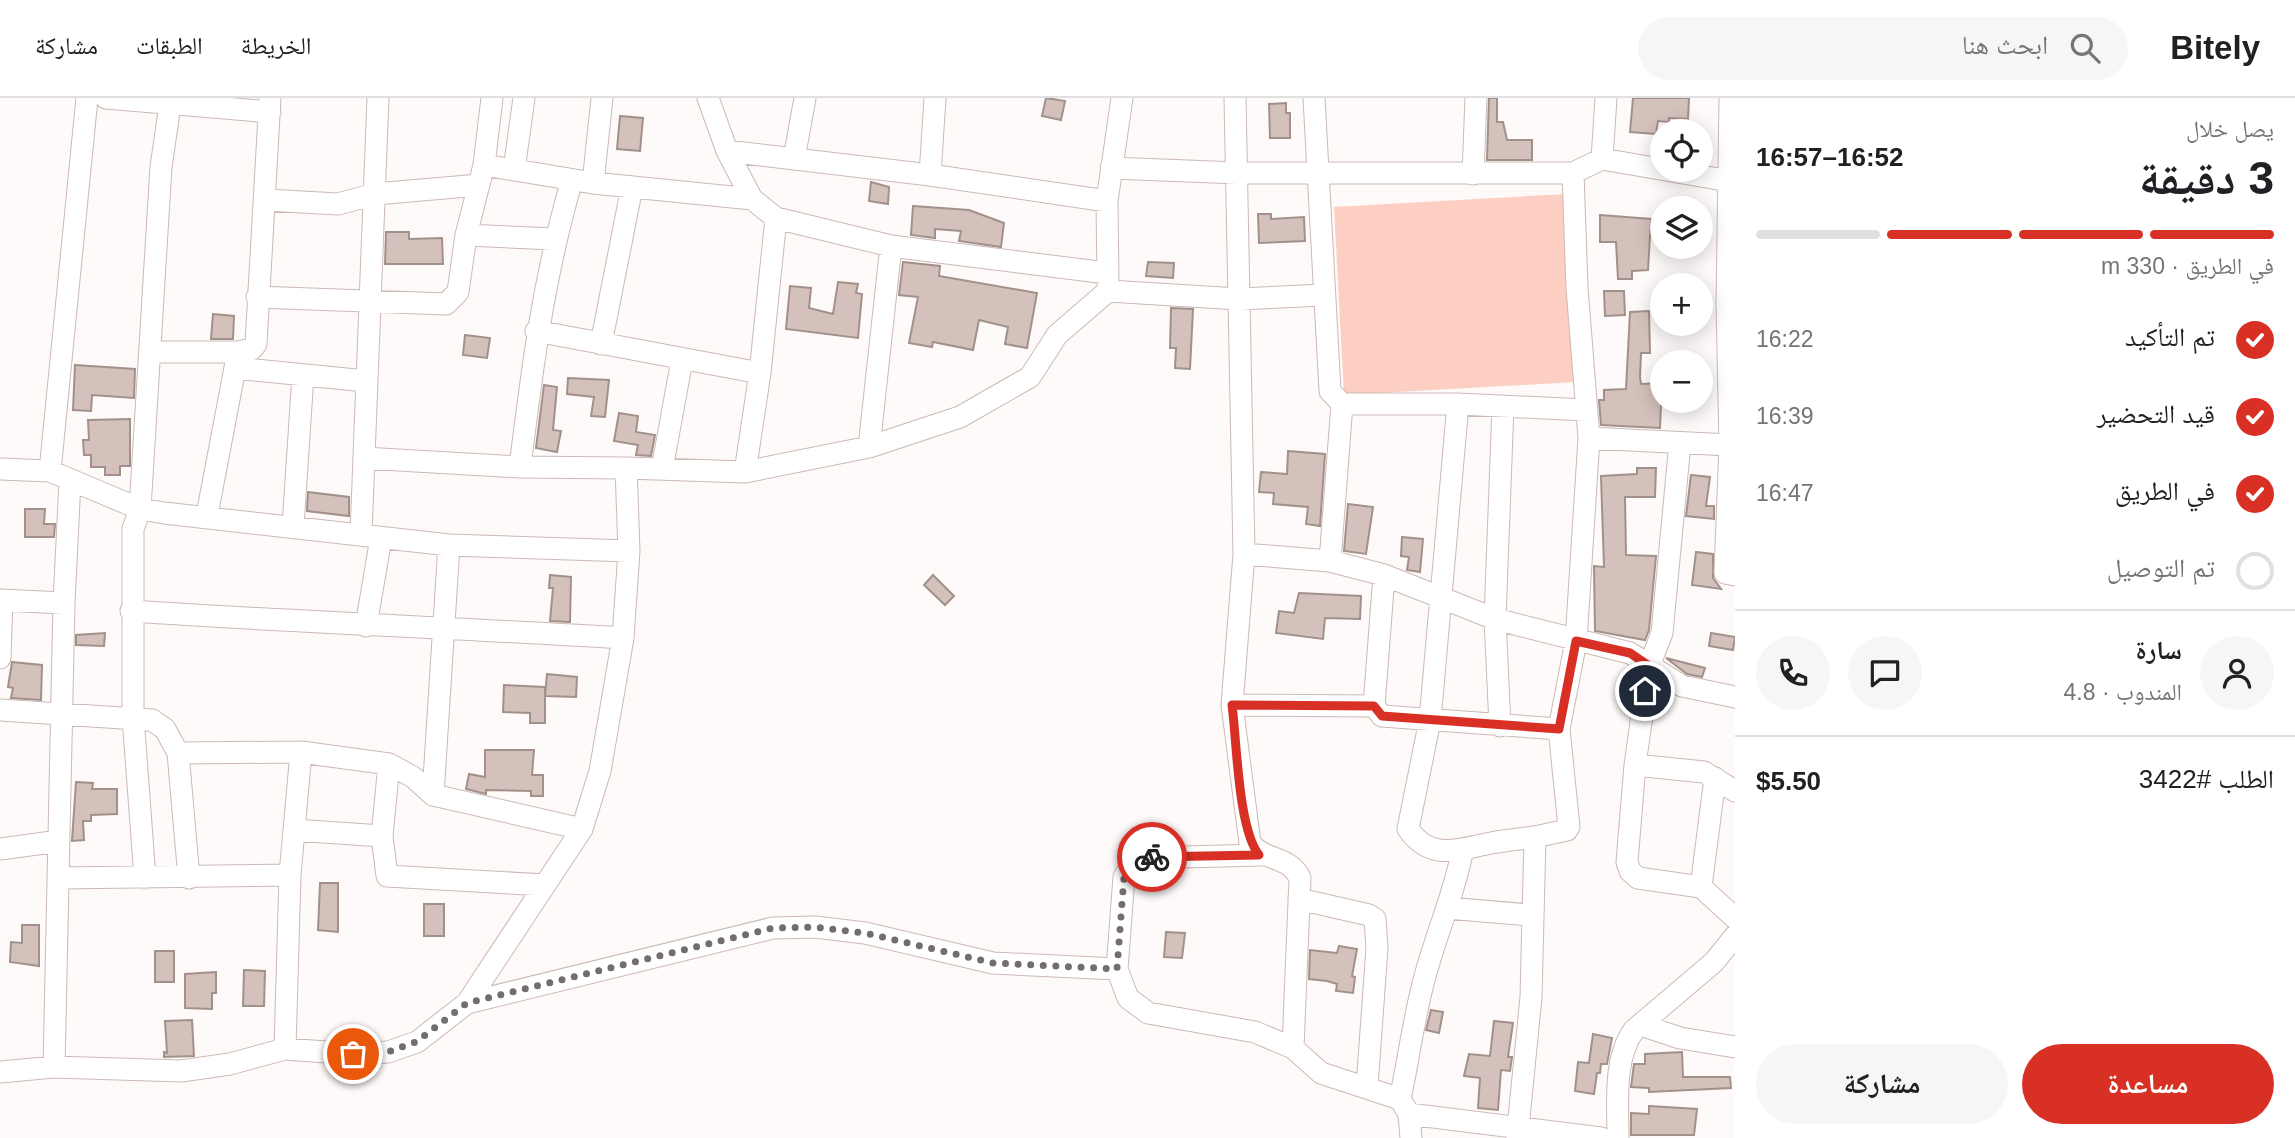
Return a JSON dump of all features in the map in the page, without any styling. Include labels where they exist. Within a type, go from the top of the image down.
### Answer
[{"type":"street","points":[[50,471],[87,98]]},
{"type":"street","points":[[106,98],[270,105],[256,344],[237,360],[207,515]]},
{"type":"street","points":[[366,626],[371,536],[364,458],[378,98]]},
{"type":"street","points":[[257,296],[369,303],[446,304],[452,300],[458,292],[466,235],[482,175],[492,98]]},
{"type":"street","points":[[514,170],[524,98]]},
{"type":"street","points":[[593,183],[602,98]]},
{"type":"street","points":[[708,98],[727,151],[752,199],[776,218],[891,246],[1107,282],[1239,299],[1323,295]]},
{"type":"street","points":[[794,159],[805,98]]},
{"type":"street","points":[[930,175],[935,98]]},
{"type":"street","points":[[364,458],[520,467],[745,472],[869,447],[960,417],[1030,377],[1057,335],[1107,282],[1107,201],[1122,98]]},
{"type":"street","points":[[1236,98],[1244,554],[1232,705],[1244,811],[1250,843],[1259,855]]},
{"type":"street","points":[[1314,98],[1330,391],[1342,404],[1458,404],[1586,410]]},
{"type":"street","points":[[1473,174],[1476,98]]},
{"type":"street","points":[[1602,159],[1605,98]]},
{"type":"street","points":[[1730,98],[1730,445],[1725,573],[1735,575]]},
{"type":"street","points":[[145,878],[133,717],[133,529],[140,509],[161,167],[171,100]]},
{"type":"street","points":[[727,151],[930,175],[1107,201]]},
{"type":"street","points":[[1111,168],[1238,173],[1573,173],[1602,159],[1732,181]]},
{"type":"street","points":[[266,200],[338,204],[375,194],[514,170],[593,183],[752,199]]},
{"type":"street","points":[[1458,404],[1443,598],[1430,720],[1408,829],[1420,844],[1462,852],[1486,844],[1567,830],[1569,827],[1559,729],[1576,641],[1589,438],[1573,173]]},
{"type":"street","points":[[520,467],[536,331],[554,239],[572,180]]},
{"type":"street","points":[[601,344],[632,187]]},
{"type":"street","points":[[745,472],[760,373],[776,218]]},
{"type":"street","points":[[466,235],[554,239]]},
{"type":"street","points":[[869,447],[891,246]]},
{"type":"street","points":[[536,331],[760,373]]},
{"type":"street","points":[[151,352],[237,360],[303,375],[366,381]]},
{"type":"street","points":[[662,469],[682,360]]},
{"type":"street","points":[[293,526],[303,375]]},
{"type":"street","points":[[1329,561],[1342,404]]},
{"type":"street","points":[[1500,726],[1495,619],[1503,406]]},
{"type":"street","points":[[1589,438],[1730,445]]},
{"type":"street","points":[[1681,443],[1662,633],[1649,666],[1635,765],[1628,862],[1630,871],[1638,878],[1701,887],[1735,918]]},
{"type":"street","points":[[0,1072],[54,1067],[181,1071],[230,1064],[285,1049],[353,1054],[388,1052],[416,1042],[467,1003],[582,829],[600,771],[623,638],[629,551],[626,468]]},
{"type":"street","points":[[0,469],[50,471],[140,509],[449,545],[629,551]]},
{"type":"street","points":[[54,1067],[64,603],[70,481]]},
{"type":"street","points":[[433,794],[449,545]]},
{"type":"street","points":[[1244,554],[1329,561],[1384,575],[1495,619],[1630,653],[1682,687],[1735,697]]},
{"type":"street","points":[[1384,575],[1374,706],[1382,716],[1559,729]]},
{"type":"street","points":[[0,658],[1,600],[64,603]]},
{"type":"street","points":[[131,611],[366,626],[445,627],[623,638]]},
{"type":"street","points":[[1232,705],[1374,706]]},
{"type":"street","points":[[0,710],[62,716],[133,717],[152,720],[165,729],[178,752],[189,878]]},
{"type":"street","points":[[178,752],[301,752],[389,764],[413,777],[433,794],[582,829]]},
{"type":"street","points":[[285,1049],[290,875],[301,752]]},
{"type":"street","points":[[389,764],[382,836],[386,873],[389,877],[545,884]]},
{"type":"street","points":[[1635,765],[1704,772],[1735,791]]},
{"type":"street","points":[[1701,887],[1715,778]]},
{"type":"street","points":[[294,830],[382,836]]},
{"type":"street","points":[[1517,1133],[1531,997],[1535,837]]},
{"type":"street","points":[[0,849],[59,841]]},
{"type":"street","points":[[1411,1138],[1405,1107],[1422,988],[1462,852]]},
{"type":"street","points":[[1293,1048],[1300,878],[1295,868],[1287,861],[1259,855],[1146,858],[1133,863],[1124,877],[1117,969],[1128,998],[1148,1013],[1255,1032],[1293,1048],[1321,1073],[1367,1086],[1405,1107],[1517,1133],[1601,1138]]},
{"type":"street","points":[[58,878],[290,875]]},
{"type":"street","points":[[1299,899],[1369,915],[1375,919],[1377,948],[1367,1086]]},
{"type":"street","points":[[1447,908],[1531,915]]},
{"type":"street","points":[[467,1003],[773,928],[815,927],[865,933],[993,963],[1117,969]]},
{"type":"street","points":[[1618,1138],[1619,1083],[1627,1040],[1714,962],[1735,936]]},
{"type":"street","points":[[1641,1025],[1680,1038],[1735,1047]]},
{"type":"shaded area","points":[[1566,194],[1576,382],[1344,395],[1334,207]]},
{"type":"building","points":[[1046,98],[1065,101],[1061,120],[1042,116]]},
{"type":"building","points":[[1489,98],[1497,98],[1497,122],[1503,122],[1507,140],[1532,140],[1532,160],[1487,160]]},
{"type":"building","points":[[1633,98],[1689,98],[1688,119],[1650,119],[1650,134],[1630,132]]},
{"type":"building","points":[[1286,103],[1286,113],[1290,113],[1290,138],[1270,138],[1269,104]]},
{"type":"building","points":[[620,116],[643,118],[640,151],[617,149]]},
{"type":"building","points":[[871,182],[889,187],[888,204],[869,201]]},
{"type":"building","points":[[913,206],[969,210],[1004,223],[1001,247],[959,241],[961,231],[935,229],[935,238],[911,235]]},
{"type":"building","points":[[1258,214],[1271,214],[1271,219],[1304,217],[1305,241],[1259,243]]},
{"type":"building","points":[[1600,215],[1650,219],[1648,270],[1632,271],[1632,279],[1618,279],[1616,242],[1600,242]]},
{"type":"building","points":[[386,232],[409,232],[409,239],[442,238],[443,264],[385,264]]},
{"type":"building","points":[[903,262],[940,266],[939,276],[1037,293],[1027,348],[1005,344],[1008,327],[979,320],[973,350],[933,342],[932,347],[909,343],[918,297],[899,295]]},
{"type":"building","points":[[1148,262],[1174,263],[1173,278],[1146,276]]},
{"type":"building","points":[[838,282],[858,284],[856,293],[862,294],[858,338],[786,329],[790,286],[811,288],[809,308],[833,314]]},
{"type":"building","points":[[1604,291],[1624,291],[1625,315],[1605,316]]},
{"type":"building","points":[[1171,308],[1193,309],[1190,369],[1175,368],[1176,348],[1170,348]]},
{"type":"building","points":[[1649,311],[1650,353],[1641,353],[1640,377],[1641,384],[1650,384],[1650,413],[1661,413],[1660,428],[1601,425],[1599,400],[1604,400],[1604,390],[1626,389],[1630,312]]},
{"type":"building","points":[[213,314],[234,316],[233,339],[211,339]]},
{"type":"building","points":[[465,335],[490,338],[487,358],[463,355]]},
{"type":"building","points":[[75,365],[135,369],[134,398],[92,395],[91,411],[73,410]]},
{"type":"building","points":[[568,378],[609,380],[605,417],[591,416],[594,397],[567,394]]},
{"type":"building","points":[[544,385],[557,387],[553,430],[561,431],[557,452],[536,448]]},
{"type":"building","points":[[619,413],[638,416],[636,432],[655,435],[651,456],[636,455],[638,445],[614,441]]},
{"type":"building","points":[[130,419],[130,466],[120,466],[120,475],[105,475],[105,467],[91,467],[91,455],[84,455],[83,440],[89,440],[88,420]]},
{"type":"building","points":[[1288,451],[1325,454],[1320,526],[1306,524],[1308,507],[1273,504],[1274,493],[1259,492],[1261,472],[1287,474]]},
{"type":"building","points":[[1637,468],[1656,468],[1655,497],[1625,497],[1626,555],[1656,556],[1649,630],[1645,640],[1595,631],[1594,566],[1604,567],[1601,476],[1637,474]]},
{"type":"building","points":[[1691,475],[1710,477],[1706,506],[1714,506],[1714,519],[1686,516]]},
{"type":"building","points":[[308,492],[349,497],[349,516],[307,511]]},
{"type":"building","points":[[1348,504],[1373,507],[1366,554],[1344,551]]},
{"type":"building","points":[[25,509],[45,509],[44,524],[55,524],[54,537],[25,537]]},
{"type":"building","points":[[1402,537],[1423,539],[1420,572],[1407,570],[1409,557],[1401,556]]},
{"type":"building","points":[[1696,552],[1713,554],[1713,578],[1721,589],[1692,585]]},
{"type":"building","points":[[550,575],[571,577],[570,622],[550,621],[553,588],[549,588]]},
{"type":"building","points":[[933,575],[954,596],[945,605],[924,585]]},
{"type":"building","points":[[1299,593],[1361,596],[1360,619],[1325,618],[1323,639],[1276,633],[1279,611],[1294,613]]},
{"type":"building","points":[[105,633],[104,646],[76,645],[76,635]]},
{"type":"building","points":[[1711,633],[1735,637],[1733,650],[1709,646]]},
{"type":"building","points":[[1666,658],[1705,668],[1702,677],[1687,674]]},
{"type":"building","points":[[12,662],[42,665],[41,700],[11,698],[13,688],[8,687]]},
{"type":"building","points":[[547,674],[577,677],[576,697],[545,696]]},
{"type":"building","points":[[504,685],[545,687],[545,723],[530,723],[530,713],[503,712]]},
{"type":"building","points":[[485,750],[534,750],[532,775],[543,775],[543,796],[531,796],[531,791],[486,790],[486,794],[466,789],[469,774],[485,777]]},
{"type":"building","points":[[76,782],[93,783],[92,789],[117,789],[117,814],[91,815],[91,821],[83,821],[84,840],[72,841]]},
{"type":"building","points":[[320,883],[338,883],[338,932],[318,930]]},
{"type":"building","points":[[424,904],[444,904],[444,936],[424,936]]},
{"type":"building","points":[[22,925],[39,925],[39,966],[10,962],[11,942],[22,943]]},
{"type":"building","points":[[1166,932],[1185,933],[1182,958],[1164,957]]},
{"type":"building","points":[[1339,946],[1357,949],[1352,976],[1355,977],[1353,993],[1336,991],[1337,984],[1309,979],[1310,950],[1337,953]]},
{"type":"building","points":[[155,951],[174,951],[174,982],[155,982]]},
{"type":"building","points":[[244,970],[265,971],[264,1006],[243,1006]]},
{"type":"building","points":[[216,972],[216,993],[212,993],[212,1009],[185,1008],[185,974]]},
{"type":"building","points":[[1431,1010],[1443,1012],[1439,1033],[1426,1030]]},
{"type":"building","points":[[192,1020],[194,1056],[164,1057],[164,1052],[167,1053],[165,1021]]},
{"type":"building","points":[[1494,1021],[1513,1023],[1508,1057],[1512,1057],[1510,1071],[1501,1070],[1498,1110],[1478,1108],[1480,1078],[1464,1076],[1469,1054],[1490,1056]]},
{"type":"building","points":[[1593,1034],[1612,1038],[1607,1064],[1601,1064],[1600,1073],[1597,1073],[1594,1094],[1575,1091],[1578,1062],[1589,1063]]},
{"type":"building","points":[[1682,1052],[1683,1077],[1730,1077],[1731,1088],[1649,1092],[1649,1088],[1631,1087],[1634,1064],[1645,1064],[1645,1054]]},
{"type":"building","points":[[1649,1106],[1697,1109],[1694,1135],[1631,1135],[1631,1113],[1649,1114]]},
{"type":"way so far","points":[[353,1054],[388,1052],[416,1042],[467,1003],[773,928],[815,927],[865,933],[993,963],[1117,969],[1124,877],[1133,863],[1152,857]]},
{"type":"route","points":[[1152,857],[1259,855],[1250,843],[1244,811],[1232,705],[1374,706],[1382,716],[1559,729],[1564,689],[1576,641],[1630,653],[1649,666],[1645,691]]}]
